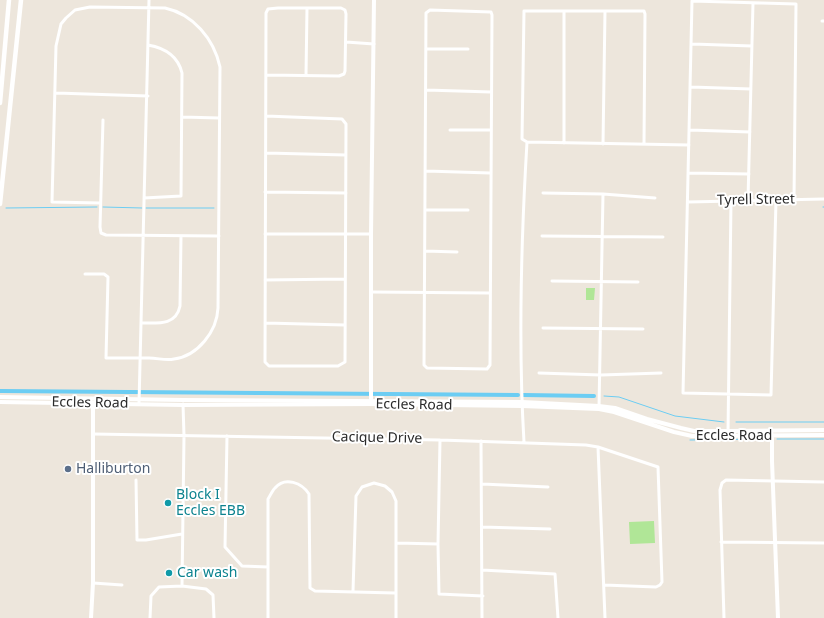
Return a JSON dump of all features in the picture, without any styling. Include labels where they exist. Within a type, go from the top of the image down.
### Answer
[{"type":"main road","points":[[0,103],[9,0]]},
{"type":"main road","points":[[0,204],[21,0]]},
{"type":"street","points":[[140,401],[149,0]]},
{"type":"street","points":[[371,403],[371,234],[374,0]]},
{"type":"street","points":[[776,200],[771,395],[683,393],[692,1],[796,4],[794,200]]},
{"type":"street","points":[[748,200],[753,3]]},
{"type":"street","points":[[84,274],[104,274],[108,277],[106,358],[173,360],[179,358],[197,348],[207,338],[216,320],[218,314],[220,67],[216,53],[205,33],[181,13],[174,10],[149,7],[90,7],[75,10],[62,24],[56,46],[56,93],[52,202],[100,203]]},
{"type":"street","points":[[266,75],[339,76],[344,74],[346,71],[345,10],[341,8],[278,8],[268,9],[266,13],[265,362],[269,366],[342,365],[345,362],[344,279],[346,234],[346,124],[342,119],[266,116]]},
{"type":"street","points":[[306,75],[307,8]]},
{"type":"street","points":[[524,442],[521,302],[522,225],[526,142],[522,138],[524,13],[526,10],[644,11],[644,144]]},
{"type":"street","points":[[428,11],[491,12],[489,368],[487,369],[427,368],[424,365],[426,49],[426,13],[428,11]]},
{"type":"street","points":[[564,11],[564,143]]},
{"type":"street","points":[[603,144],[605,11]]},
{"type":"street","points":[[346,42],[374,44]]},
{"type":"street","points":[[692,44],[752,46]]},
{"type":"street","points":[[144,198],[181,196],[183,81],[181,67],[176,59],[167,51],[156,46],[148,45]]},
{"type":"street","points":[[426,49],[468,49]]},
{"type":"street","points":[[690,87],[751,89]]},
{"type":"street","points":[[426,90],[491,92]]},
{"type":"street","points":[[56,93],[148,96]]},
{"type":"street","points":[[182,117],[219,118]]},
{"type":"street","points":[[103,120],[100,203],[101,233],[106,235],[219,236]]},
{"type":"street","points":[[450,130],[491,130]]},
{"type":"street","points":[[690,130],[750,132]]},
{"type":"street","points":[[526,142],[689,145]]},
{"type":"street","points":[[266,153],[346,155]]},
{"type":"street","points":[[426,171],[490,173]]},
{"type":"street","points":[[689,173],[749,174]]},
{"type":"street","points":[[265,192],[346,193]]},
{"type":"street","points":[[543,193],[603,194],[655,198]]},
{"type":"street","points":[[599,408],[601,375],[603,194]]},
{"type":"street","points":[[728,437],[732,200]]},
{"type":"street","name":"Tyrell Street","points":[[688,202],[732,200],[824,200]]},
{"type":"street","points":[[425,210],[468,210]]},
{"type":"street","points":[[265,234],[371,234]]},
{"type":"street","points":[[141,323],[166,322],[174,318],[177,314],[180,306],[180,236]]},
{"type":"street","points":[[542,236],[663,237]]},
{"type":"street","points":[[425,250],[457,252]]},
{"type":"street","points":[[265,280],[344,279]]},
{"type":"street","points":[[552,281],[638,282]]},
{"type":"street","points":[[372,292],[489,294]]},
{"type":"street","points":[[265,323],[345,324]]},
{"type":"street","points":[[543,328],[643,329]]},
{"type":"street","points":[[539,373],[601,375],[661,373]]},
{"type":"street","name":"Eccles Road","points":[[0,396],[183,402],[522,404],[615,408],[681,428],[694,430],[824,430]]},
{"type":"street","points":[[91,618],[93,583],[92,398]]},
{"type":"street","name":"Eccles Road","points":[[0,402],[93,403],[140,401]]},
{"type":"street","points":[[182,586],[183,402]]},
{"type":"street","name":"Eccles Road","points":[[599,408],[683,435],[728,437],[824,435]]},
{"type":"street","points":[[772,430],[778,618]]},
{"type":"street","name":"Cacique Drive","points":[[93,434],[524,442],[598,447],[658,467],[662,582],[660,585],[656,586],[604,585]]},
{"type":"street","points":[[227,436],[224,547],[242,566],[268,567]]},
{"type":"street","points":[[440,440],[438,544],[439,594],[482,596]]},
{"type":"street","points":[[481,441],[482,618]]},
{"type":"street","points":[[598,447],[605,618]]},
{"type":"street","points":[[136,480],[137,540],[182,534]]},
{"type":"street","points":[[724,618],[720,490],[722,482],[726,480],[824,482]]},
{"type":"street","points":[[268,618],[268,499],[276,487],[286,482],[297,483],[305,488],[309,494],[310,588],[315,591],[396,593]]},
{"type":"street","points":[[353,591],[356,496],[362,487],[374,483],[385,486],[392,492],[396,501],[396,618]]},
{"type":"street","points":[[482,484],[548,487]]},
{"type":"street","points":[[482,527],[550,529]]},
{"type":"street","points":[[721,542],[824,543]]},
{"type":"street","points":[[397,543],[438,544]]},
{"type":"street","points":[[482,570],[555,574],[558,618]]},
{"type":"street","points":[[93,583],[122,585]]},
{"type":"street","points":[[150,618],[151,596],[159,587],[182,586],[206,589],[213,596],[214,618]]},
{"type":"green space","points":[[586,288],[595,288],[594,300],[586,300]]},
{"type":"green space","points":[[654,521],[655,543],[630,544],[629,522]]},
{"type":"waterway","points":[[6,208],[97,207]]},
{"type":"waterway","points":[[103,207],[142,208]]},
{"type":"waterway","points":[[146,208],[214,208]]},
{"type":"waterway","points":[[0,391],[518,395]]},
{"type":"waterway","points":[[523,395],[594,396]]},
{"type":"waterway","points":[[604,396],[619,397],[675,416],[724,422]]},
{"type":"waterway","points":[[736,422],[824,422]]},
{"type":"waterway","points":[[690,440],[765,439]]},
{"type":"waterway","points":[[777,439],[824,439]]},
{"type":"place","name":"Halliburton","points":[[68,469]]},
{"type":"place","name":"Block I Eccles EBB","points":[[168,503]]},
{"type":"place","name":"Car wash","points":[[169,573]]}]
